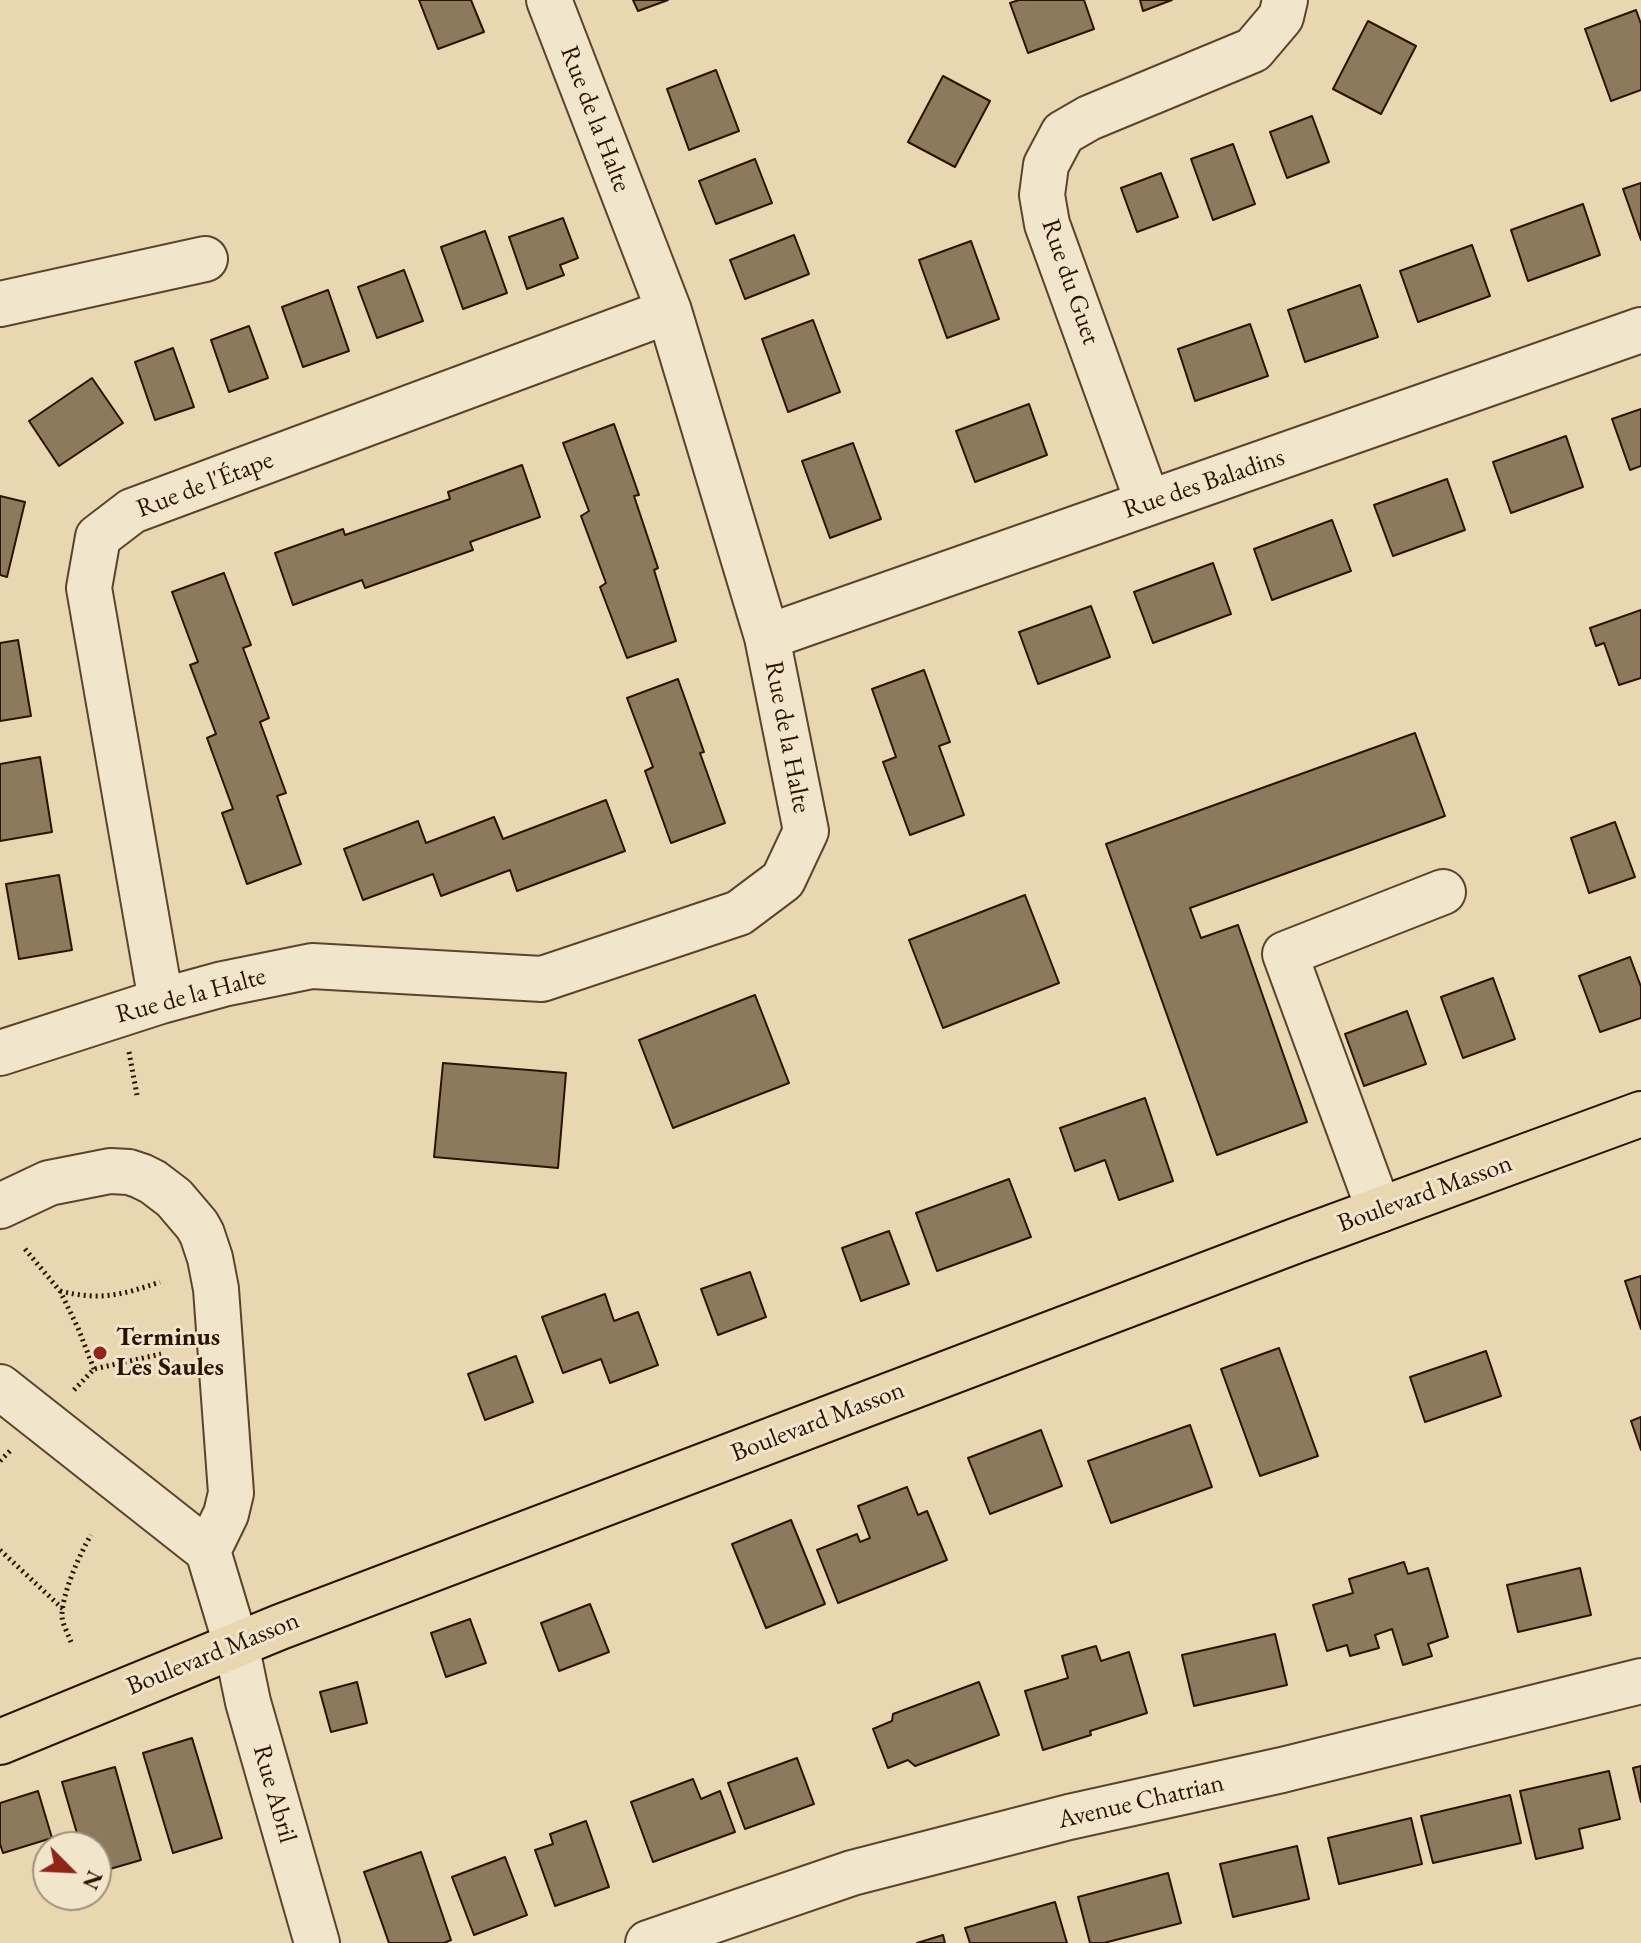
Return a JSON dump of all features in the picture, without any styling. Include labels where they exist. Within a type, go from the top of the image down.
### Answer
[{"type":"main road","name":"Boulevard Masson","points":[[0,1742],[236,1644],[1379,1210],[1641,1114]]},
{"type":"street","name":"Rue de la Halte","points":[[0,1053],[161,1001],[223,984],[312,966],[542,979],[739,913],[783,880],[806,831],[767,637],[669,311],[549,0]]},
{"type":"street","name":"Rue du Guet","points":[[1148,503],[1047,224],[1042,195],[1046,165],[1063,133],[1089,118],[1253,50],[1281,17],[1285,0]]},
{"type":"street","points":[[0,304],[205,259]]},
{"type":"street","name":"Rue de l'Étape","points":[[161,1001],[89,588],[98,537],[132,511],[669,311]]},
{"type":"street","name":"Rue des Baladins","points":[[767,637],[1641,330]]},
{"type":"street","points":[[1379,1210],[1285,954],[1443,892]]},
{"type":"street","points":[[0,1206],[49,1183],[110,1171],[129,1172],[153,1182],[174,1198],[197,1225],[210,1258],[216,1289],[231,1493],[226,1514],[208,1551],[0,1387]]},
{"type":"street","name":"Rue Abril","points":[[208,1551],[317,1943]]},
{"type":"street","name":"Avenue Chatrian","points":[[648,1943],[852,1873],[1069,1817],[1282,1770],[1641,1681]]},
{"type":"path","points":[[25,1249],[60,1291],[94,1369]]},
{"type":"path","points":[[60,1291],[103,1297],[160,1282]]},
{"type":"path","points":[[74,1390],[94,1369],[161,1354]]},
{"type":"path","points":[[0,1461],[12,1449]]},
{"type":"path","points":[[71,1642],[62,1620],[63,1609],[82,1551],[91,1535]]},
{"type":"path","points":[[0,1550],[63,1609]]},
{"type":"building","points":[[419,0],[471,0],[484,32],[438,49]]},
{"type":"building","points":[[633,0],[668,0],[638,11]]},
{"type":"building","points":[[1019,0],[1084,0],[1094,29],[1028,53],[1010,3]]},
{"type":"building","points":[[1140,0],[1172,0],[1143,11]]},
{"type":"building","points":[[1636,10],[1641,24],[1641,90],[1611,101],[1585,29]]},
{"type":"building","points":[[1368,21],[1416,46],[1381,114],[1333,89]]},
{"type":"building","points":[[716,70],[739,131],[689,150],[667,89]]},
{"type":"building","points":[[943,76],[990,101],[955,167],[908,142]]},
{"type":"building","points":[[1312,116],[1329,162],[1287,178],[1270,132]]},
{"type":"building","points":[[1233,144],[1255,204],[1213,220],[1191,159]]},
{"type":"building","points":[[755,159],[772,203],[716,224],[699,181]]},
{"type":"building","points":[[1161,173],[1178,217],[1137,232],[1121,188]]},
{"type":"building","points":[[1641,183],[1641,240],[1623,189]]},
{"type":"building","points":[[1583,204],[1600,255],[1528,281],[1511,230]]},
{"type":"building","points":[[563,218],[578,258],[560,265],[564,275],[527,289],[509,237]]},
{"type":"building","points":[[485,231],[507,293],[463,309],[441,247]]},
{"type":"building","points":[[794,235],[809,274],[745,299],[730,260]]},
{"type":"building","points":[[971,241],[999,319],[947,338],[919,260]]},
{"type":"building","points":[[1472,245],[1490,296],[1418,322],[1400,271]]},
{"type":"building","points":[[404,270],[423,321],[377,338],[358,287]]},
{"type":"building","points":[[1360,285],[1378,337],[1305,362],[1288,310]]},
{"type":"building","points":[[328,290],[349,351],[303,367],[282,307]]},
{"type":"building","points":[[813,320],[840,392],[788,412],[762,339]]},
{"type":"building","points":[[1250,324],[1268,376],[1195,401],[1178,349]]},
{"type":"building","points":[[249,326],[268,378],[229,392],[211,340]]},
{"type":"building","points":[[173,348],[194,407],[155,420],[135,362]]},
{"type":"building","points":[[92,378],[123,423],[59,466],[29,421]]},
{"type":"building","points":[[1029,404],[1047,455],[975,482],[956,431]]},
{"type":"building","points":[[1641,409],[1641,466],[1630,470],[1612,419]]},
{"type":"building","points":[[614,424],[639,495],[634,496],[658,568],[654,570],[676,641],[627,658],[600,587],[606,583],[581,516],[589,511],[563,443]]},
{"type":"building","points":[[1566,436],[1583,487],[1511,513],[1493,462]]},
{"type":"building","points":[[853,443],[881,519],[830,538],[802,461]]},
{"type":"building","points":[[522,465],[540,517],[470,542],[473,550],[365,588],[362,580],[293,605],[275,553],[343,529],[345,535],[450,499],[448,492]]},
{"type":"building","points":[[1447,479],[1465,530],[1393,556],[1374,505]]},
{"type":"building","points":[[0,496],[25,502],[7,577],[0,575]]},
{"type":"building","points":[[1332,520],[1351,571],[1272,600],[1254,549]]},
{"type":"building","points":[[1213,563],[1231,614],[1153,643],[1134,592]]},
{"type":"building","points":[[224,573],[251,645],[243,648],[269,718],[260,722],[286,793],[277,796],[301,864],[247,884],[222,813],[233,809],[207,738],[216,734],[190,665],[198,662],[172,592]]},
{"type":"building","points":[[1091,606],[1110,657],[1038,684],[1019,632]]},
{"type":"building","points":[[1641,610],[1641,678],[1619,685],[1604,643],[1596,646],[1590,628]]},
{"type":"building","points":[[18,640],[31,716],[0,721],[0,643]]},
{"type":"building","points":[[924,670],[950,742],[939,746],[964,815],[910,835],[883,762],[896,757],[872,689]]},
{"type":"building","points":[[678,679],[725,823],[671,843],[645,771],[653,767],[627,698]]},
{"type":"building","points":[[1415,733],[1445,816],[1190,908],[1201,938],[1238,925],[1307,1122],[1217,1155],[1106,844]]},
{"type":"building","points":[[40,757],[52,832],[0,841],[0,764]]},
{"type":"building","points":[[606,800],[625,851],[517,891],[510,870],[441,896],[433,874],[363,900],[344,849],[418,821],[426,843],[494,817],[503,839]]},
{"type":"building","points":[[1615,822],[1635,877],[1589,893],[1571,838]]},
{"type":"building","points":[[59,875],[72,950],[19,959],[6,884]]},
{"type":"building","points":[[1025,895],[1059,983],[943,1028],[909,940]]},
{"type":"building","points":[[1630,957],[1641,987],[1641,1018],[1600,1032],[1579,976]]},
{"type":"building","points":[[1493,978],[1515,1039],[1463,1058],[1441,997]]},
{"type":"building","points":[[755,995],[789,1083],[673,1128],[639,1040]]},
{"type":"building","points":[[1407,1011],[1426,1064],[1364,1086],[1345,1034]]},
{"type":"building","points":[[443,1063],[566,1073],[558,1168],[434,1157]]},
{"type":"building","points":[[1145,1098],[1173,1181],[1119,1200],[1105,1160],[1075,1171],[1060,1128]]},
{"type":"building","points":[[1009,1179],[1031,1237],[937,1271],[916,1213]]},
{"type":"building","points":[[889,1231],[909,1284],[861,1301],[842,1248]]},
{"type":"building","points":[[750,1272],[766,1317],[718,1335],[701,1289]]},
{"type":"building","points":[[1641,1276],[1641,1329],[1625,1281]]},
{"type":"building","points":[[605,1294],[614,1321],[638,1312],[658,1365],[610,1383],[601,1359],[563,1373],[542,1317]]},
{"type":"building","points":[[1279,1348],[1318,1456],[1260,1476],[1221,1369]]},
{"type":"building","points":[[1486,1351],[1501,1396],[1425,1422],[1410,1377]]},
{"type":"building","points":[[516,1356],[533,1402],[485,1420],[468,1374]]},
{"type":"building","points":[[1641,1417],[1641,1450],[1631,1421]]},
{"type":"building","points":[[1190,1425],[1212,1487],[1111,1523],[1088,1461]]},
{"type":"building","points":[[1041,1430],[1062,1486],[990,1514],[968,1458]]},
{"type":"building","points":[[907,1487],[918,1515],[927,1511],[947,1560],[838,1603],[817,1550],[857,1534],[860,1542],[870,1538],[858,1506]]},
{"type":"building","points":[[791,1520],[825,1604],[766,1628],[732,1544]]},
{"type":"building","points":[[1404,1562],[1408,1574],[1428,1568],[1448,1637],[1428,1644],[1432,1656],[1403,1665],[1392,1629],[1375,1635],[1379,1648],[1350,1656],[1347,1645],[1327,1651],[1313,1605],[1353,1593],[1349,1579]]},
{"type":"building","points":[[1580,1568],[1591,1615],[1518,1632],[1507,1585]]},
{"type":"building","points":[[590,1604],[609,1652],[559,1671],[541,1623]]},
{"type":"building","points":[[470,1619],[486,1663],[446,1677],[431,1633]]},
{"type":"building","points":[[1275,1634],[1287,1685],[1194,1706],[1182,1655]]},
{"type":"building","points":[[1096,1646],[1101,1661],[1129,1652],[1147,1713],[1043,1750],[1025,1691],[1068,1678],[1062,1656]]},
{"type":"building","points":[[357,1682],[367,1723],[331,1732],[320,1692]]},
{"type":"building","points":[[979,1682],[999,1735],[915,1766],[908,1760],[888,1768],[873,1729],[892,1721],[893,1714]]},
{"type":"building","points":[[192,1738],[222,1838],[173,1853],[143,1753]]},
{"type":"building","points":[[797,1758],[814,1804],[745,1829],[728,1783]]},
{"type":"building","points":[[1641,1766],[1641,1802],[1633,1768]]},
{"type":"building","points":[[115,1767],[141,1860],[112,1868],[112,1831],[76,1831],[62,1782]]},
{"type":"building","points":[[1609,1771],[1620,1819],[1579,1829],[1583,1848],[1536,1859],[1520,1791]]},
{"type":"building","points":[[693,1779],[701,1799],[720,1791],[735,1832],[653,1862],[631,1802]]},
{"type":"building","points":[[38,1791],[50,1831],[32,1831],[32,1844],[3,1853],[0,1844],[0,1803]]},
{"type":"building","points":[[1510,1795],[1521,1843],[1433,1863],[1421,1816]]},
{"type":"building","points":[[1411,1818],[1422,1864],[1339,1884],[1328,1838]]},
{"type":"building","points":[[586,1821],[609,1887],[555,1906],[535,1850],[553,1844],[550,1834]]},
{"type":"building","points":[[1297,1846],[1309,1899],[1233,1917],[1220,1864]]},
{"type":"building","points":[[421,1852],[451,1940],[444,1943],[389,1943],[364,1872]]},
{"type":"building","points":[[505,1857],[527,1915],[474,1935],[452,1877]]},
{"type":"building","points":[[1168,1873],[1181,1923],[1104,1943],[1090,1943],[1078,1897]]},
{"type":"building","points":[[1055,1902],[1067,1943],[970,1943],[965,1928]]},
{"type":"building","points":[[943,1935],[945,1943],[917,1943]]},
{"type":"place","name":"Terminus Les Saules","points":[[100,1353]]}]
